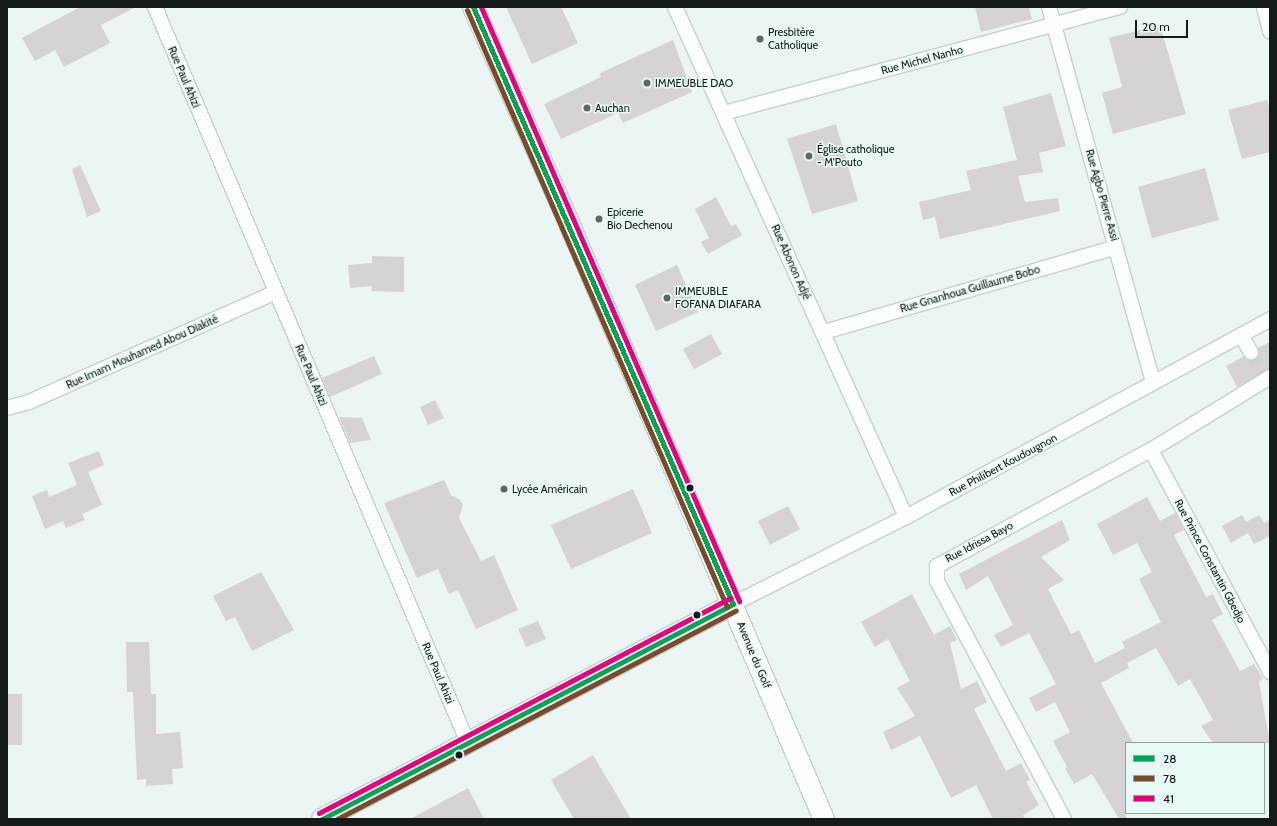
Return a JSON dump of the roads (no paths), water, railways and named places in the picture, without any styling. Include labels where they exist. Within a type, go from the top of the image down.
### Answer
[{"type":"main road","name":"Avenue du Golf","points":[[473,7],[569,223],[824,819]]},
{"type":"main road","points":[[322,819],[733,604]]},
{"type":"street","name":"Rue Paul Ahizi","points":[[155,7],[468,743]]},
{"type":"street","name":"Rue Abonon Adjé","points":[[675,7],[824,332],[906,518]]},
{"type":"street","name":"Rue Agbo Pierre Assi","points":[[1049,7],[1153,383]]},
{"type":"street","name":"Rue Michel Nanho","points":[[724,113],[1120,7]]},
{"type":"street","points":[[1264,7],[1270,31]]},
{"type":"street","name":"Rue Gnanhoua Guillaume Bobo","points":[[824,332],[1116,246]]},
{"type":"street","name":"Rue Imam Mouhamed Abou Diakité","points":[[7,408],[29,402],[276,292]]},
{"type":"street","name":"Rue Philibert Koudougnon","points":[[733,604],[906,518],[1270,319]]},
{"type":"street","points":[[1241,335],[1251,352]]},
{"type":"street","name":"Rue Idrissa Bayo","points":[[1064,819],[937,580],[936,570],[940,562],[1151,450],[1267,376]]},
{"type":"street","name":"Rue Prince Constantin Gbedjo","points":[[1151,450],[1270,672]]},
{"type":"tunnel","points":[[1251,352],[1263,373]]},
{"type":"place","name":"Presbitère Catholique","points":[[760,39]]},
{"type":"place","name":"IMMEUBLE DAO","points":[[647,83]]},
{"type":"place","name":"Auchan","points":[[587,108]]},
{"type":"place","name":"Église catholique - M'Pouto","points":[[809,156]]},
{"type":"place","name":"Epicerie Bio Dechenou","points":[[599,219]]},
{"type":"place","name":"IMMEUBLE FOFANA DIAFARA","points":[[667,298]]},
{"type":"place","name":"Lycée Américain","points":[[504,489]]}]
